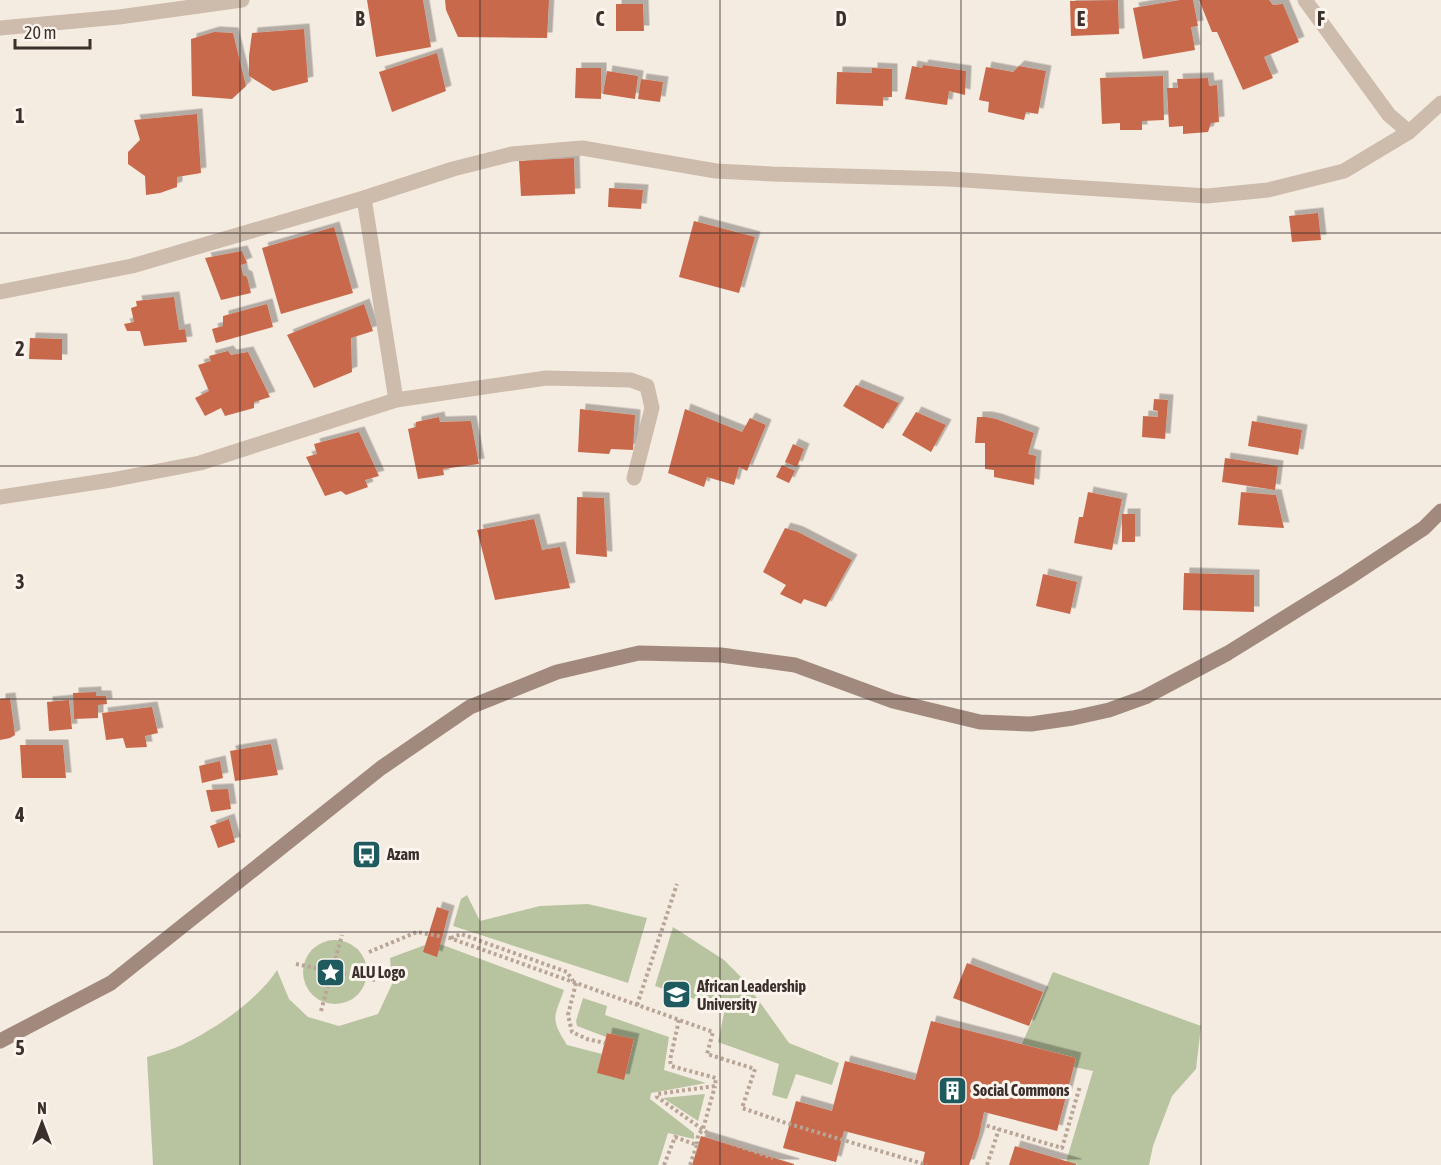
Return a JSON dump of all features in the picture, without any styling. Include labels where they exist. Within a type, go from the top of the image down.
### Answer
[{"type":"main road","points":[[0,1041],[111,983],[381,768],[470,707],[557,672],[639,654],[721,655],[795,665],[893,701],[980,722],[1031,724],[1073,718],[1109,710],[1145,697],[1228,653],[1376,560],[1424,528],[1441,511]]},
{"type":"street","points":[[0,28],[119,17],[242,0]]},
{"type":"street","points":[[1305,0],[1389,115],[1409,132]]},
{"type":"street","points":[[0,292],[132,266],[364,198],[453,169],[512,154],[582,148],[716,171],[949,179],[1207,196],[1268,190],[1344,171],[1409,132],[1441,103]]},
{"type":"street","points":[[364,198],[396,400]]},
{"type":"street","points":[[0,497],[111,480],[200,463],[396,400],[546,378],[631,380],[646,386],[652,408],[634,478]]},
{"type":"path","points":[[637,1005],[677,884]]},
{"type":"path","points":[[369,952],[417,932],[450,938],[713,1032],[707,1054],[755,1069],[742,1108],[927,1165]]},
{"type":"path","points":[[321,1011],[342,935]]},
{"type":"path","points":[[296,964],[375,981]]},
{"type":"path","points":[[575,982],[568,1015],[572,1032],[587,1039],[605,1043]]},
{"type":"path","points":[[679,1020],[670,1060],[671,1066],[716,1078],[703,1129],[698,1135],[690,1165]]},
{"type":"path","points":[[715,1086],[657,1094],[657,1097],[714,1138],[773,1158]]},
{"type":"path","points":[[981,1124],[1062,1148],[1080,1086]]},
{"type":"path","points":[[987,1165],[999,1129]]},
{"type":"path","points":[[664,1165],[675,1137],[697,1145]]},
{"type":"path","points":[[905,1165],[907,1160]]},
{"type":"green space","points":[[467,895],[480,921],[540,906],[588,904],[647,918],[628,983],[453,926],[461,899]]},
{"type":"green space","points":[[673,927],[724,960],[744,980],[789,1043],[839,1063],[832,1085],[796,1074],[787,1099],[772,1095],[779,1064],[718,1042],[725,1009],[655,986]]},
{"type":"green space","points":[[335,940],[347,942],[358,949],[365,960],[367,972],[365,984],[358,995],[347,1002],[335,1004],[323,1002],[312,995],[305,984],[303,972],[305,960],[312,949],[323,942]]},
{"type":"green space","points":[[440,944],[564,990],[555,1018],[558,1029],[567,1045],[602,1054],[598,1073],[624,1079],[634,1040],[608,1033],[606,1037],[577,1026],[576,1021],[583,998],[607,1006],[605,1015],[669,1037],[664,1070],[706,1083],[651,1093],[650,1099],[694,1133],[694,1139],[668,1133],[658,1165],[153,1165],[147,1057],[182,1045],[208,1031],[247,1003],[277,970],[289,999],[308,1017],[339,1026],[378,1014],[392,984],[390,958],[425,945]]},
{"type":"green space","points":[[1053,972],[1201,1026],[1196,1069],[1172,1096],[1153,1146],[1149,1165],[1078,1165],[1066,1162],[1093,1071],[1074,1067],[1076,1058],[1022,1044]]},
{"type":"green space","points":[[705,1094],[698,1121],[663,1098]]},
{"type":"building","points":[[367,0],[423,0],[431,47],[376,57]]},
{"type":"building","points":[[445,0],[549,0],[547,38],[458,37],[446,10]]},
{"type":"building","points":[[1118,0],[1119,34],[1071,36],[1070,1]]},
{"type":"building","points":[[1193,0],[1198,26],[1191,27],[1195,50],[1143,59],[1133,8]]},
{"type":"building","points":[[1199,0],[1269,0],[1273,5],[1283,4],[1299,42],[1264,57],[1273,78],[1243,90],[1217,32],[1212,32]]},
{"type":"building","points":[[616,4],[643,4],[644,31],[616,31]]},
{"type":"building","points":[[304,29],[308,82],[273,91],[249,76],[252,33]]},
{"type":"building","points":[[214,32],[233,33],[246,86],[232,99],[192,96],[191,39]]},
{"type":"building","points":[[437,53],[446,91],[392,112],[379,72]]},
{"type":"building","points":[[923,65],[966,71],[965,95],[949,91],[947,105],[905,99],[912,66],[922,68]]},
{"type":"building","points":[[1019,66],[1046,71],[1038,114],[1026,112],[1024,120],[988,112],[989,102],[979,100],[986,67],[1013,72]]},
{"type":"building","points":[[576,68],[601,68],[601,99],[575,98]]},
{"type":"building","points":[[872,68],[892,69],[892,97],[883,97],[883,106],[836,104],[837,72],[872,73]]},
{"type":"building","points":[[607,71],[638,76],[635,99],[603,94]]},
{"type":"building","points":[[1163,76],[1164,120],[1142,121],[1142,130],[1120,130],[1120,123],[1102,124],[1100,78]]},
{"type":"building","points":[[1208,78],[1209,86],[1217,85],[1219,122],[1211,123],[1208,132],[1183,134],[1183,126],[1169,127],[1167,88],[1178,88],[1177,79]]},
{"type":"building","points":[[641,79],[663,82],[660,102],[638,99]]},
{"type":"building","points":[[197,114],[201,173],[177,177],[177,187],[146,195],[145,176],[128,164],[128,152],[140,140],[134,120]]},
{"type":"building","points":[[574,158],[575,194],[521,196],[519,161]]},
{"type":"building","points":[[609,188],[643,190],[641,209],[608,207]]},
{"type":"building","points":[[1318,213],[1321,240],[1292,242],[1289,216]]},
{"type":"building","points":[[694,221],[755,237],[739,293],[679,277]]},
{"type":"building","points":[[334,227],[353,293],[281,314],[262,248]]},
{"type":"building","points":[[242,251],[247,263],[241,265],[243,275],[247,277],[251,293],[221,300],[205,258]]},
{"type":"building","points":[[174,297],[179,330],[185,329],[187,342],[144,346],[140,331],[127,331],[124,324],[134,322],[131,308],[137,306],[136,301]]},
{"type":"building","points":[[267,304],[273,327],[216,343],[212,329],[223,326],[223,316]]},
{"type":"building","points":[[364,304],[373,331],[351,338],[352,372],[314,388],[287,335]]},
{"type":"building","points":[[30,338],[62,339],[62,360],[29,359]]},
{"type":"building","points":[[228,351],[231,355],[248,352],[270,397],[254,402],[254,408],[225,416],[221,408],[205,416],[195,398],[209,391],[198,365],[211,361],[209,356]]},
{"type":"building","points":[[856,385],[899,403],[883,429],[843,406]]},
{"type":"building","points":[[1154,399],[1168,400],[1165,439],[1142,437],[1143,416],[1158,417],[1158,411],[1153,410]]},
{"type":"building","points":[[580,409],[635,415],[633,450],[611,449],[609,454],[578,452]]},
{"type":"building","points":[[685,409],[742,432],[750,418],[766,425],[747,471],[739,467],[734,485],[707,477],[704,487],[668,473]]},
{"type":"building","points":[[916,412],[946,425],[931,452],[902,435]]},
{"type":"building","points":[[439,417],[440,422],[471,421],[479,464],[443,469],[444,475],[418,479],[408,429],[416,427],[416,422]]},
{"type":"building","points":[[977,417],[996,419],[1034,433],[1028,454],[1036,456],[1034,485],[994,477],[994,470],[985,469],[985,443],[975,443]]},
{"type":"building","points":[[1252,421],[1302,430],[1298,455],[1248,446]]},
{"type":"building","points":[[359,432],[379,476],[365,480],[368,487],[346,495],[341,491],[325,496],[306,457],[317,454],[314,444]]},
{"type":"building","points":[[793,444],[804,449],[797,467],[785,462]]},
{"type":"building","points":[[1225,458],[1278,466],[1275,490],[1222,482]]},
{"type":"building","points":[[782,465],[795,471],[789,483],[776,477]]},
{"type":"building","points":[[1088,492],[1122,499],[1112,550],[1074,543],[1079,517],[1083,517]]},
{"type":"building","points":[[1241,492],[1276,495],[1284,528],[1238,525]]},
{"type":"building","points":[[577,497],[604,498],[607,557],[576,554]]},
{"type":"building","points":[[1122,514],[1135,514],[1135,542],[1122,542]]},
{"type":"building","points":[[534,519],[542,550],[560,547],[570,588],[495,600],[477,530]]},
{"type":"building","points":[[785,528],[798,532],[852,560],[826,607],[804,599],[801,604],[780,594],[786,585],[763,572]]},
{"type":"building","points":[[1184,573],[1254,575],[1254,612],[1183,610]]},
{"type":"building","points":[[1043,574],[1077,582],[1070,614],[1036,606]]},
{"type":"building","points":[[96,692],[96,696],[106,696],[107,704],[98,705],[98,718],[74,719],[73,693]]},
{"type":"building","points":[[10,698],[15,735],[0,740],[0,699]]},
{"type":"building","points":[[69,700],[72,729],[49,731],[47,702]]},
{"type":"building","points":[[152,707],[158,733],[145,736],[147,747],[126,748],[123,738],[106,740],[102,713]]},
{"type":"building","points":[[271,744],[278,775],[235,781],[230,751]]},
{"type":"building","points":[[20,745],[63,745],[66,778],[22,778]]},
{"type":"building","points":[[220,761],[223,778],[202,783],[199,766]]},
{"type":"building","points":[[228,789],[231,809],[211,812],[206,790]]},
{"type":"building","points":[[229,819],[235,842],[218,848],[210,826]]},
{"type":"building","points":[[437,907],[449,911],[437,957],[423,952]]},
{"type":"building","points":[[967,963],[1043,992],[1029,1026],[953,998]]},
{"type":"building","name":"Social Commons","points":[[931,1021],[1076,1058],[1057,1131],[984,1112],[969,1165],[922,1165],[925,1152],[844,1131],[836,1162],[783,1148],[796,1101],[832,1111],[845,1061],[915,1080]]},
{"type":"building","points":[[607,1033],[634,1039],[624,1080],[597,1073]]},
{"type":"building","points":[[701,1136],[794,1164],[794,1165],[692,1165]]},
{"type":"building","points":[[1015,1146],[1076,1164],[1076,1165],[1009,1165]]},
{"type":"place","name":"Azam","points":[[366,854]]},
{"type":"place","name":"ALU Logo","points":[[331,972]]},
{"type":"place","name":"African Leadership University","points":[[676,995]]},
{"type":"place","name":"Social Commons","points":[[952,1090]]}]
